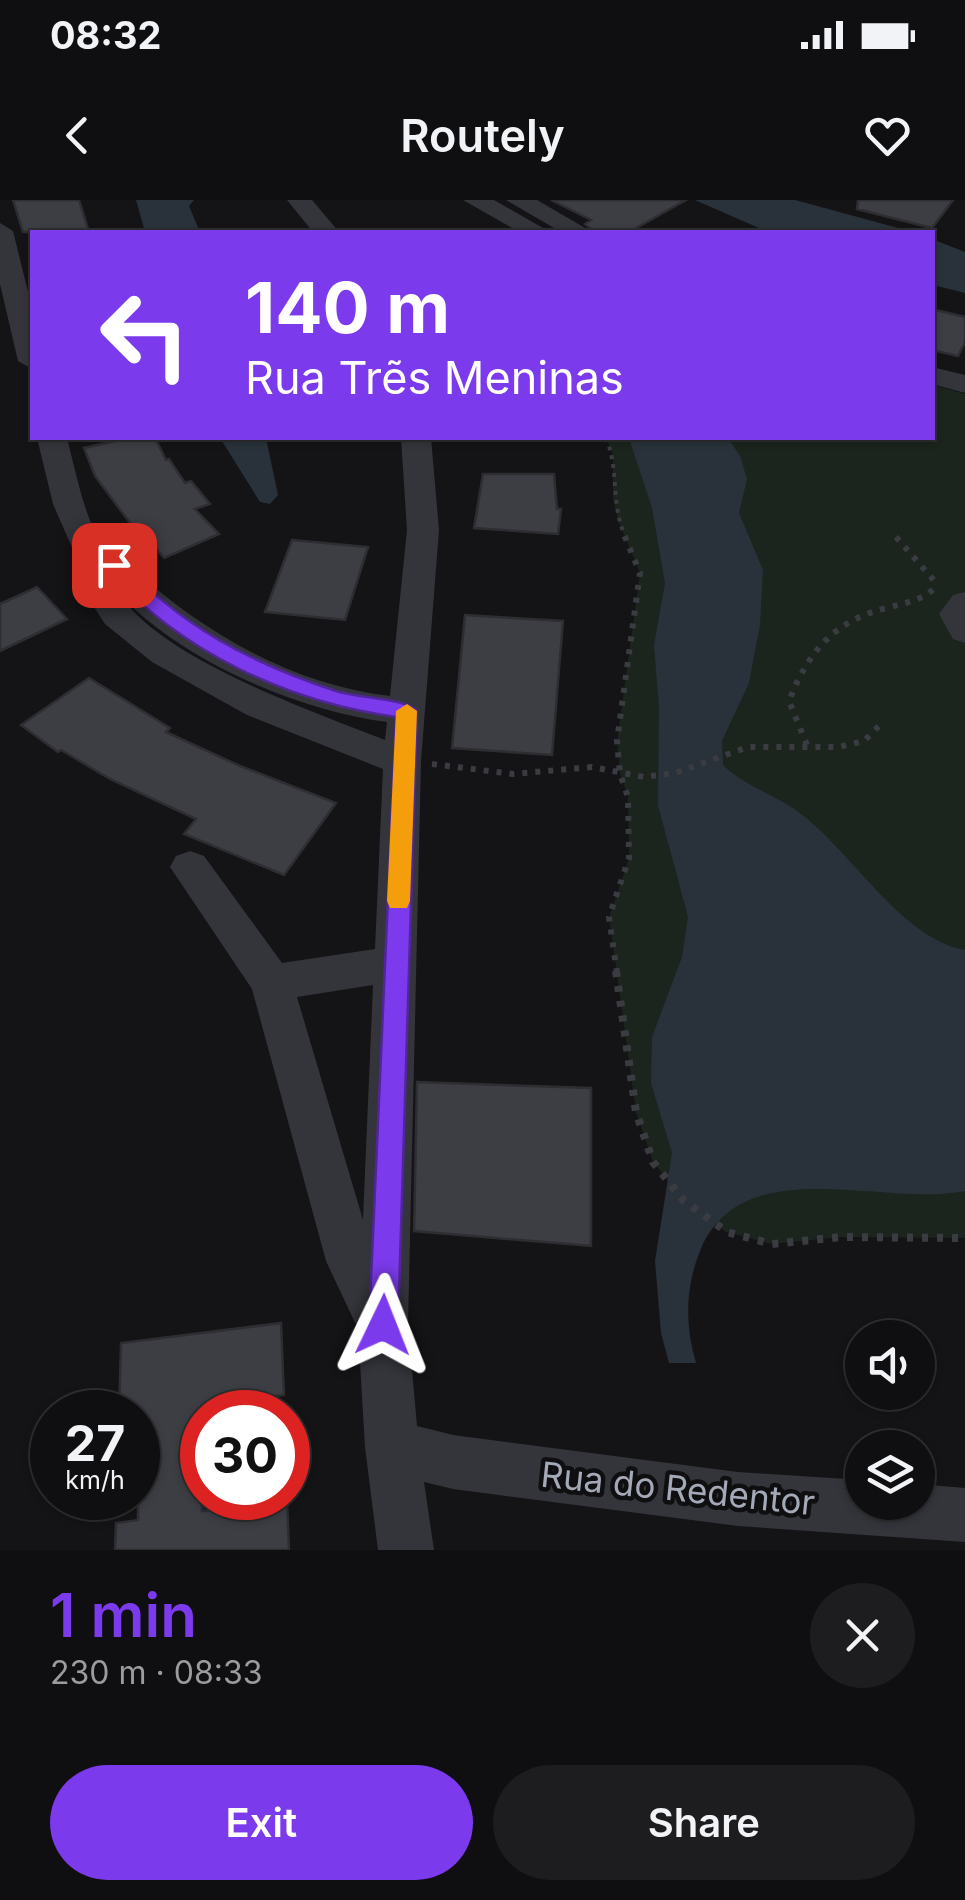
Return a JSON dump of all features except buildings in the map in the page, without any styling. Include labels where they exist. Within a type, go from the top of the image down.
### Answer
[{"type":"street","points":[[298,200],[324,230]]},
{"type":"street","points":[[475,200],[534,230]]},
{"type":"street","points":[[518,200],[575,230]]},
{"type":"street","points":[[0,232],[30,353]]},
{"type":"street","points":[[935,376],[965,384]]},
{"type":"street","points":[[53,440],[69,504],[90,552],[91,576],[117,616],[164,653],[260,706],[402,761]]},
{"type":"street","points":[[406,1550],[392,1447],[383,1325],[402,761],[423,530],[416,440]]},
{"type":"street","points":[[90,552],[114,565],[146,601],[187,632],[242,661],[285,682],[351,704],[407,711]]},
{"type":"street","points":[[952,590],[956,614],[965,630]]},
{"type":"street","points":[[190,867],[272,983],[350,1261],[383,1325]]},
{"type":"street","points":[[272,983],[397,962]]},
{"type":"street","name":"Rua do Redentor","points":[[392,1447],[453,1462],[738,1499],[965,1515]]},
{"type":"path","points":[[607,440],[613,455],[618,520],[640,573],[619,708],[620,774],[628,797],[631,832],[629,858],[609,917],[636,1112],[653,1162],[684,1201],[726,1232],[772,1244],[840,1237],[965,1238]]},
{"type":"path","points":[[808,746],[789,701],[802,664],[816,643],[852,619],[952,590],[896,537]]},
{"type":"path","points":[[402,761],[512,774],[592,767],[644,777],[675,773],[748,747],[839,747],[864,741],[881,724]]},
{"type":"shaded area","points":[[136,200],[194,200],[189,206],[199,230],[144,230]]},
{"type":"shaded area","points":[[695,200],[795,200],[906,230],[763,230]]},
{"type":"shaded area","points":[[935,240],[965,252],[965,293],[935,286]]},
{"type":"shaded area","points":[[935,386],[965,394],[965,1238],[841,1237],[772,1244],[726,1232],[684,1201],[653,1162],[636,1112],[609,917],[629,858],[628,797],[620,774],[617,741],[640,573],[618,520],[613,498],[613,455],[607,440],[935,440]]},
{"type":"shaded area","points":[[221,440],[266,440],[278,495],[270,504],[260,502]]},
{"type":"shaded area","points":[[630,440],[729,440],[740,456],[747,479],[739,513],[763,570],[760,625],[749,683],[722,741],[723,765],[801,814],[920,929],[942,943],[965,950],[965,1191],[932,1194],[817,1189],[780,1192],[747,1201],[720,1220],[695,1265],[688,1307],[696,1363],[669,1363],[661,1333],[655,1261],[672,1153],[651,1083],[652,1037],[682,957],[688,917],[658,805],[659,707],[654,645],[665,583],[652,508]]},
{"type":"slow traffic","points":[[399,901],[407,711]]},
{"type":"route","points":[[114,565],[146,601],[187,632],[242,661],[285,682],[351,704],[407,711],[402,761],[383,1325]]}]
